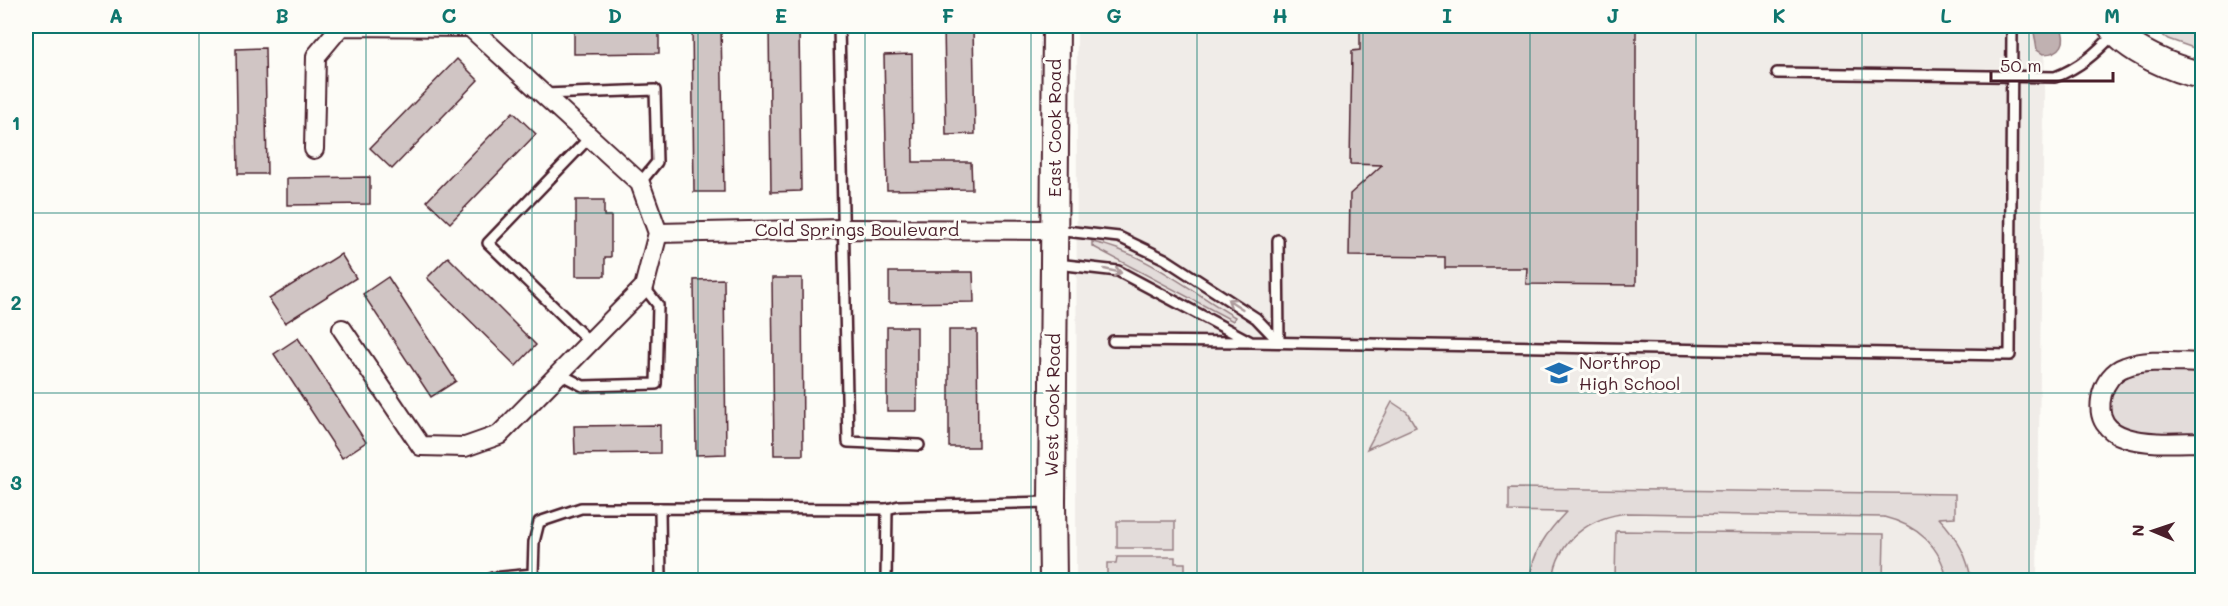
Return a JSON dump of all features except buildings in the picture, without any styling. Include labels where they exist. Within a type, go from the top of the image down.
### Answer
[{"type":"main road","name":"East Cook Road","points":[[1055,230],[1056,26]]},
{"type":"main road","points":[[2113,29],[2135,46],[2164,63],[2202,75]]},
{"type":"main road","name":"West Cook Road","points":[[1053,580],[1055,230]]},
{"type":"street","points":[[315,149],[316,56],[341,26],[470,27],[640,183],[658,233],[644,287],[499,435],[465,447],[421,446],[342,329]]},
{"type":"street","name":"Cold Springs Boulevard","points":[[658,233],[843,229],[1055,230]]},
{"type":"street","points":[[2202,363],[2142,363],[2123,367],[2109,378],[2104,386],[2100,402],[2106,424],[2119,436],[2139,442],[2202,442]]},
{"type":"lane","points":[[839,26],[848,442],[919,445]]},
{"type":"lane","points":[[1113,341],[2010,355],[2012,26]]},
{"type":"lane","points":[[1777,74],[2055,77],[2072,71],[2093,56],[2113,29]]},
{"type":"lane","points":[[544,94],[655,90],[657,162],[640,183]]},
{"type":"lane","points":[[590,137],[488,243],[590,342]]},
{"type":"lane","points":[[1055,230],[1119,237],[1165,259],[1256,318],[1279,342]]},
{"type":"lane","points":[[1278,240],[1280,249],[1279,342]]},
{"type":"lane","points":[[1055,264],[1118,271],[1251,342]]},
{"type":"lane","points":[[560,374],[583,386],[656,384],[658,304],[644,287]]},
{"type":"lane","points":[[492,580],[492,578],[533,574],[534,542],[539,522],[581,508],[887,509],[899,506],[1052,501]]},
{"type":"lane","points":[[660,508],[661,580]]},
{"type":"lane","points":[[886,580],[887,509]]},
{"type":"shaded area","name":"Northrop High School","points":[[1077,26],[2045,26],[2037,580],[1076,580]]},
{"type":"shaded area","points":[[2033,26],[2060,26],[2063,37],[2062,46],[2050,53],[2043,54],[2037,50]]},
{"type":"shaded area","points":[[2150,26],[2202,26],[2202,51],[2168,39]]},
{"type":"shaded area","points":[[1092,242],[1129,254],[1166,273],[1235,317],[1233,321],[1092,246]]},
{"type":"shaded area","points":[[2202,370],[2202,437],[2143,436],[2114,423],[2108,407],[2108,398],[2118,380],[2137,371]]},
{"type":"shaded area","points":[[1392,402],[1407,412],[1416,427],[1367,449]]},
{"type":"shaded area","points":[[1509,488],[1955,494],[1955,517],[1939,518],[1960,546],[1971,580],[1947,580],[1939,557],[1926,539],[1907,525],[1884,517],[1629,513],[1602,519],[1578,533],[1561,553],[1553,580],[1530,580],[1537,551],[1566,512],[1509,511]]},
{"type":"shaded area","points":[[1117,521],[1175,521],[1175,548],[1117,548]]},
{"type":"shaded area","points":[[1616,531],[1884,534],[1883,580],[1615,580]]},
{"type":"shaded area","points":[[1117,557],[1175,557],[1175,563],[1185,563],[1185,578],[1117,580],[1107,578],[1107,563],[1116,563]]},
{"type":"place","name":"Northrop High School","points":[[1559,373]]}]
